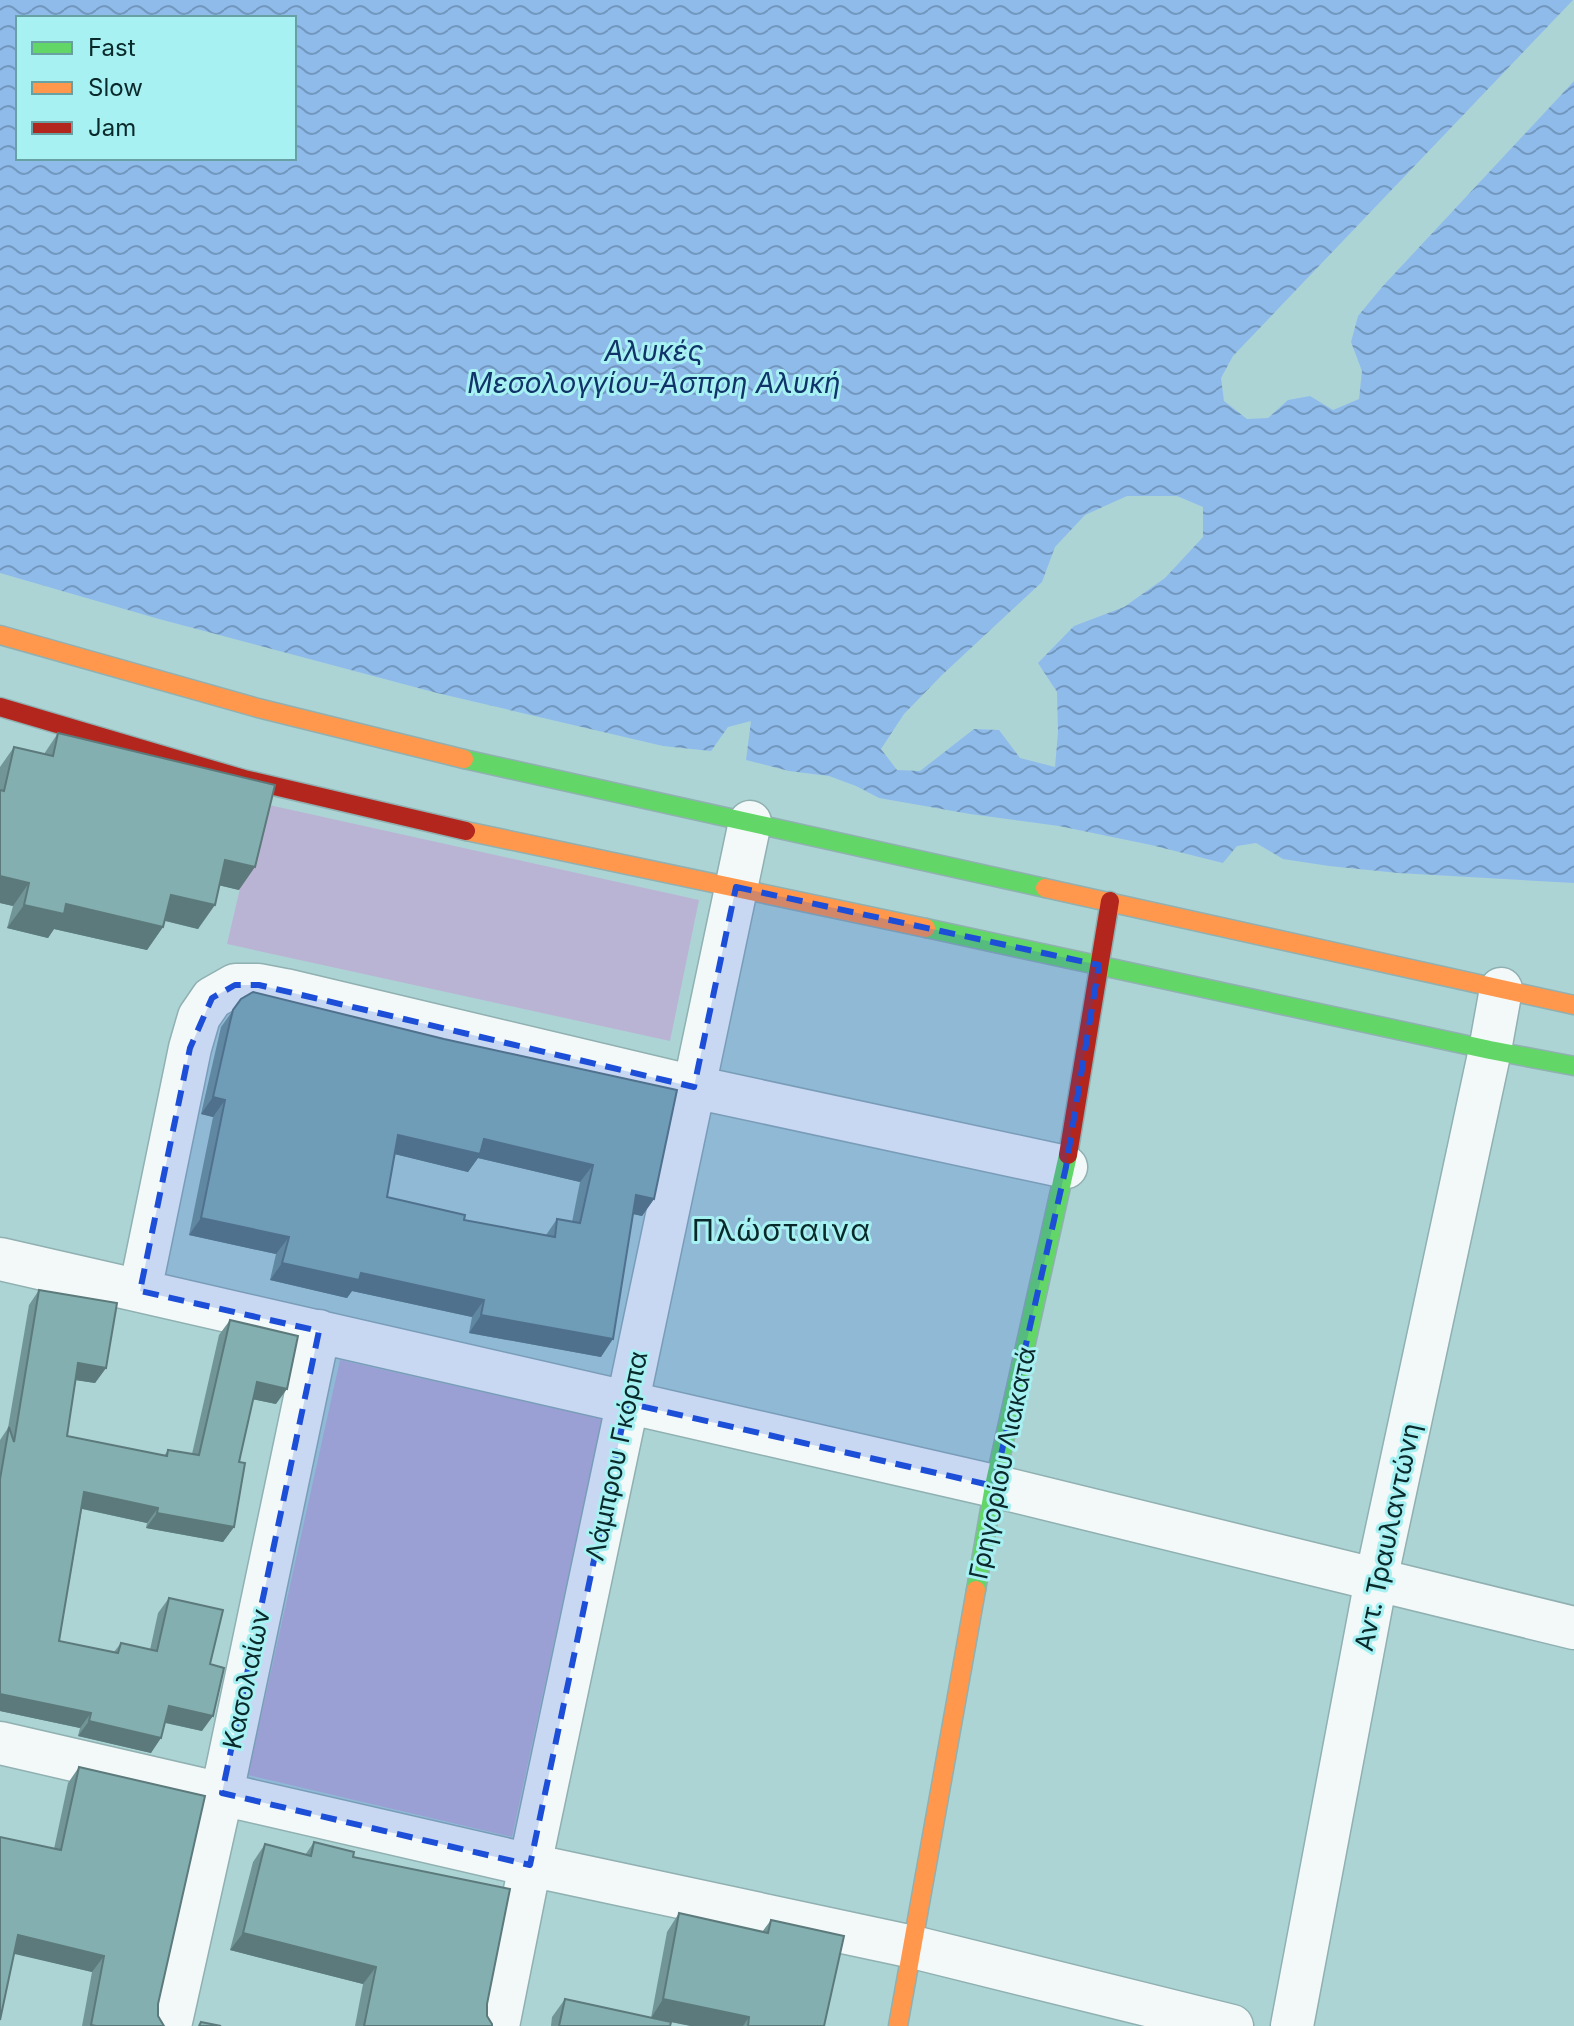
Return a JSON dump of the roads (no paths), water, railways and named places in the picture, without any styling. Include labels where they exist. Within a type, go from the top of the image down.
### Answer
[{"type":"street","points":[[0,635],[215,696],[425,750],[1574,1005]]},
{"type":"street","points":[[0,707],[244,779],[471,832],[1574,1066]]},
{"type":"street","name":"Λάμπρου Γκόρπα","points":[[498,2026],[750,822]]},
{"type":"street","name":"Γρηγορίου Λιακατά","points":[[898,2026],[994,1486],[1066,1167],[1110,901]]},
{"type":"street","points":[[140,1291],[199,1017],[212,998],[235,985],[285,990],[694,1087],[1066,1167]]},
{"type":"street","name":"Αντ. Τραυλαντώνη","points":[[1292,2026],[1376,1580],[1501,989]]},
{"type":"street","points":[[2,1271],[140,1291],[319,1331],[994,1486],[1574,1628]]},
{"type":"street","name":"Κασολαίων","points":[[170,2026],[319,1331]]},
{"type":"street","points":[[0,1743],[530,1865],[913,1947],[1232,2026]]},
{"type":"water","name":"Αλυκές Μεσολογγίου-Άσπρη Αλυκή","points":[[0,0],[1573,0],[1233,356],[1221,378],[1224,401],[1247,419],[1268,418],[1288,400],[1310,396],[1333,410],[1359,399],[1362,371],[1351,342],[1358,316],[1574,81],[1574,883],[1329,866],[1283,859],[1256,843],[1237,846],[1223,863],[1059,826],[879,798],[829,776],[789,771],[746,760],[751,721],[728,727],[711,751],[663,746],[437,693],[0,573]],"holes":[[[1127,496],[1177,496],[1203,507],[1203,537],[1165,578],[1124,607],[1074,626],[1038,663],[1057,692],[1055,767],[1020,758],[999,730],[974,729],[920,771],[897,770],[881,749],[904,714],[1042,582],[1055,547],[1085,515]]]},
{"type":"district","name":"Πλώσταινα","points":[[782,1230]]}]
